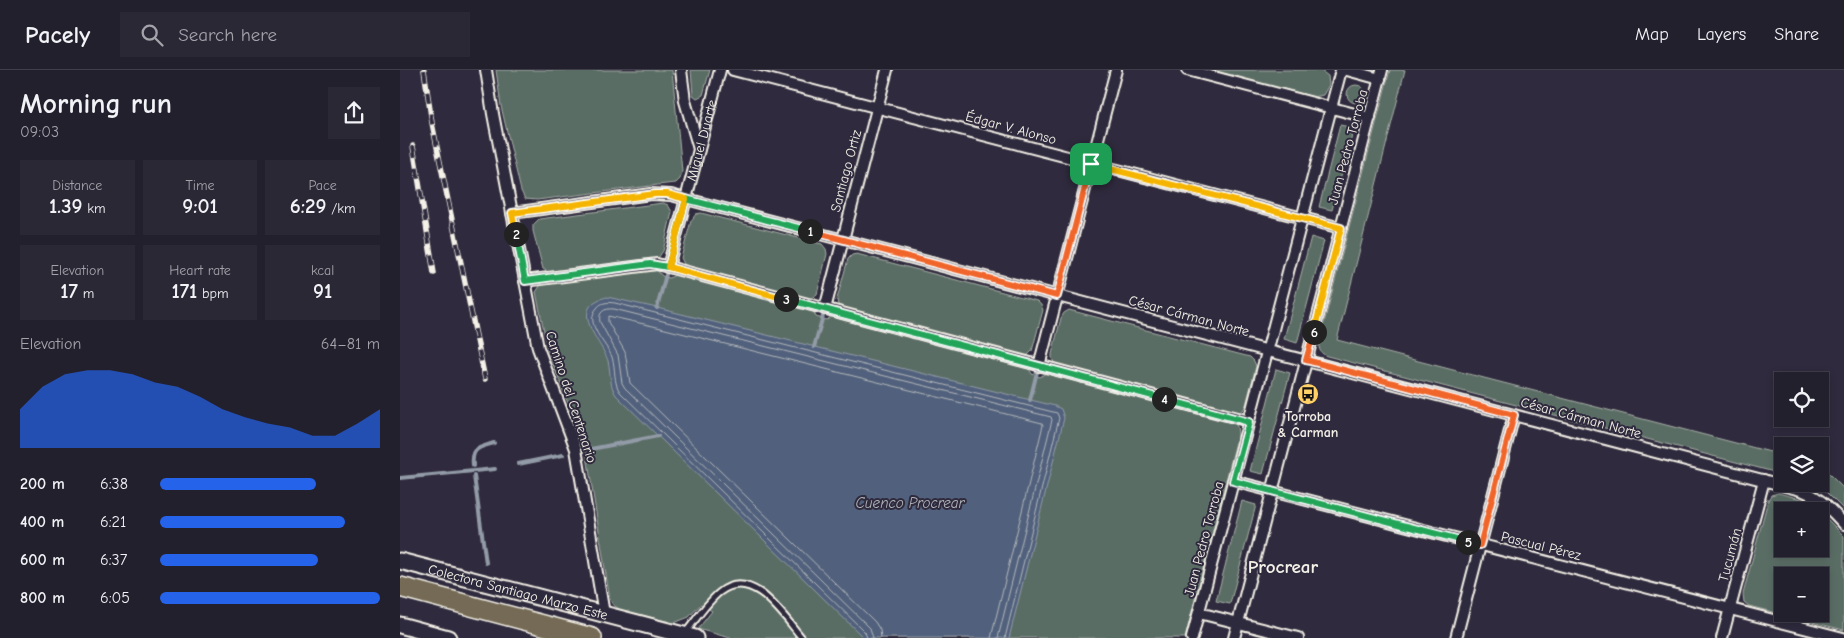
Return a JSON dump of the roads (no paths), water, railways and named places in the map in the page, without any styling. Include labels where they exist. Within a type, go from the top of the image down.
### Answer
[{"type":"highway","points":[[400,587],[592,638]]},
{"type":"highway","points":[[400,599],[546,638]]},
{"type":"street","name":"Camino del Centenario","points":[[486,70],[540,355],[576,449],[604,614]]},
{"type":"street","points":[[681,70],[685,100],[699,150]]},
{"type":"street","name":"Miguel Duarte","points":[[668,267],[720,70]]},
{"type":"street","name":"Édgar V. Alonso","points":[[733,70],[1341,228]]},
{"type":"street","name":"Santiago Ortiz","points":[[825,309],[887,70]]},
{"type":"street","points":[[1039,366],[1116,70]]},
{"type":"street","points":[[1187,70],[1370,118]]},
{"type":"street","name":"Juan Pedro Torroba","points":[[1192,638],[1341,70]]},
{"type":"street","points":[[1347,70],[1381,74]]},
{"type":"street","name":"Juan Pedro Torroba","points":[[1234,638],[1381,74]]},
{"type":"street","name":"César Cárman Norte","points":[[512,213],[667,194],[1764,480],[1812,494],[1844,524]]},
{"type":"street","points":[[525,281],[650,264],[668,267],[1249,422]]},
{"type":"street","points":[[1456,638],[1514,415]]},
{"type":"street","name":"Tucumán","points":[[1722,638],[1764,480]]},
{"type":"street","name":"Pascual Pérez","points":[[1233,481],[1843,638]]},
{"type":"street","name":"Colectora Santiago Marzo Este","points":[[400,561],[689,636]]},
{"type":"street","points":[[1199,612],[1298,638]]},
{"type":"street","points":[[400,626],[446,638]]},
{"type":"lane","points":[[689,636],[719,593],[727,588],[742,585],[761,592],[802,638]]},
{"type":"water","name":"Cuenco Procrear","points":[[607,297],[1061,409],[1064,418],[1009,638],[864,638],[616,395],[611,383],[608,361],[594,335],[588,317],[589,309],[595,302]]},
{"type":"waterway","points":[[657,308],[668,267]]},
{"type":"waterway","points":[[814,347],[825,309]]},
{"type":"waterway","points":[[1030,400],[1038,368]]},
{"type":"waterway","points":[[591,449],[658,436]]},
{"type":"waterway","points":[[473,466],[473,455],[477,449],[494,443]]},
{"type":"waterway","points":[[518,464],[563,455]]},
{"type":"waterway","points":[[400,478],[495,469]]},
{"type":"waterway","points":[[474,476],[486,563]]},
{"type":"railway","points":[[424,70],[432,123],[485,379]]},
{"type":"railway","points":[[413,146],[434,273]]},
{"type":"place","name":"Torroba & Carman","points":[[1308,394]]},
{"type":"district","name":"Procrear","points":[[1283,567]]}]
